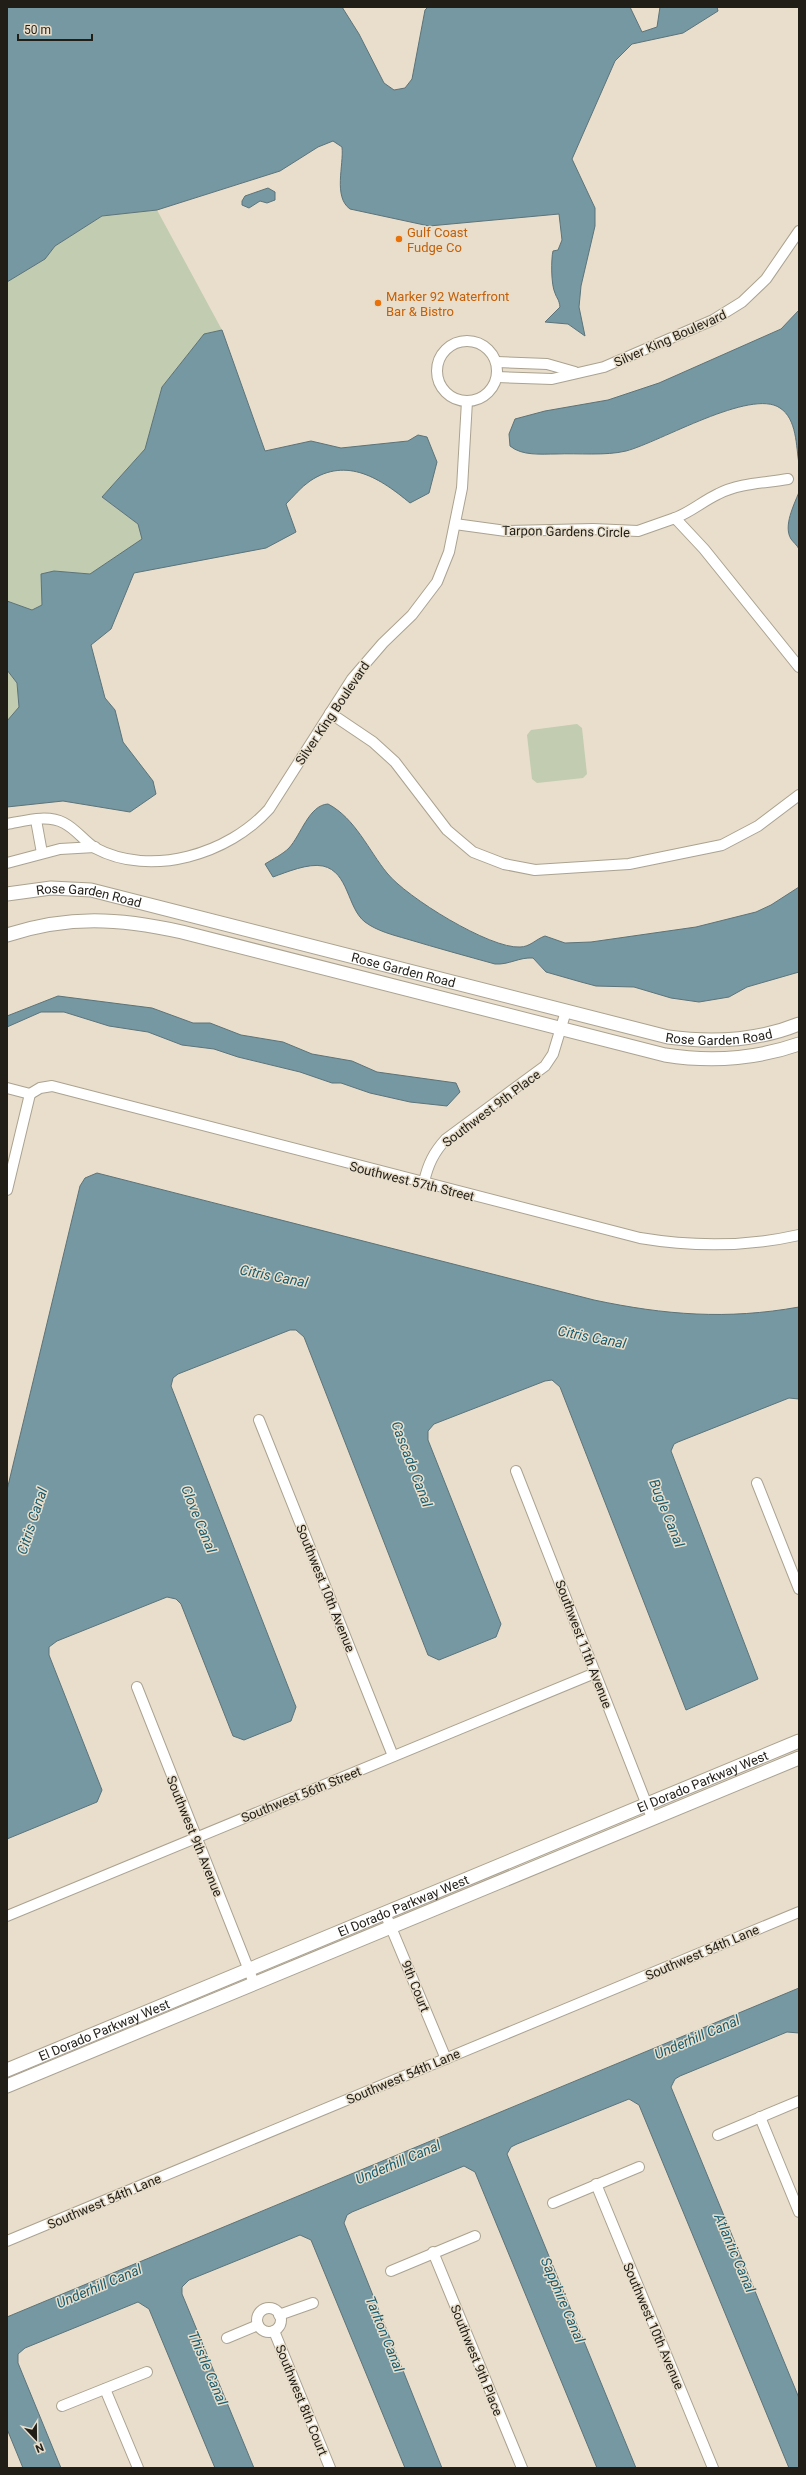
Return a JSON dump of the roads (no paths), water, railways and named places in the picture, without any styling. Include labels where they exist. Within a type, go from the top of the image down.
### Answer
[{"type":"street","name":"Silver King Boulevard","points":[[497,377],[552,379],[617,363],[728,312],[742,302],[766,279],[799,231]]},
{"type":"street","points":[[471,340],[487,347],[497,362],[497,377],[486,394],[467,401],[451,396],[440,384],[437,366],[445,350],[452,344],[471,340]]},
{"type":"street","points":[[497,362],[547,364],[577,373]]},
{"type":"street","name":"Silver King Boulevard","points":[[7,824],[49,819],[65,823],[95,847],[129,858],[161,860],[194,855],[229,841],[259,820],[269,809],[352,679],[383,643],[412,615],[437,582],[449,552],[462,488],[467,401]]},
{"type":"street","name":"Tarpon Gardens Circle","points":[[455,524],[506,531],[593,529],[638,531],[690,512],[718,494],[733,488],[788,479]]},
{"type":"street","points":[[675,518],[704,549],[799,667]]},
{"type":"street","points":[[330,713],[373,742],[395,762],[447,830],[474,852],[504,864],[534,870],[628,864],[722,845],[758,826],[799,795]]},
{"type":"street","points":[[36,820],[42,853]]},
{"type":"street","name":"Silver King Boulevard","points":[[7,863],[60,849],[95,847]]},
{"type":"street","name":"Rose Garden Road","points":[[7,894],[51,888],[91,890],[668,1037],[698,1040],[742,1038],[772,1033],[799,1024]]},
{"type":"street","name":"Rose Garden Road","points":[[7,935],[41,925],[82,919],[106,919],[149,924],[659,1053],[696,1059],[743,1056],[799,1044]]},
{"type":"street","name":"Southwest 9th Place","points":[[424,1182],[428,1165],[435,1152],[446,1139],[545,1066],[553,1054],[566,1011]]},
{"type":"street","name":"Southwest 57th Street","points":[[30,1094],[40,1088],[52,1086],[579,1223],[666,1242],[725,1245],[754,1243],[799,1235]]},
{"type":"street","points":[[7,1088],[30,1094],[7,1190]]},
{"type":"street","name":"Southwest 10th Avenue","points":[[259,1420],[393,1756]]},
{"type":"street","name":"Southwest 11th Avenue","points":[[516,1471],[652,1818]]},
{"type":"street","points":[[757,1483],[799,1589]]},
{"type":"street","name":"Southwest 56th Street","points":[[7,1916],[595,1673]]},
{"type":"street","name":"Southwest 9th Avenue","points":[[137,1688],[254,1983]]},
{"type":"street","name":"El Dorado Parkway West","points":[[7,2070],[799,1741]]},
{"type":"street","name":"El Dorado Parkway West","points":[[7,2086],[799,1758]]},
{"type":"street","name":"Southwest 54th Lane","points":[[7,2241],[799,1912]]},
{"type":"street","name":"9th Court","points":[[385,1913],[446,2059]]},
{"type":"street","points":[[718,2135],[799,2101]]},
{"type":"street","points":[[760,2117],[799,2212]]},
{"type":"street","points":[[553,2203],[596,2184],[639,2168]]},
{"type":"street","name":"Southwest 10th Avenue","points":[[596,2184],[713,2468]]},
{"type":"street","points":[[390,2271],[475,2236]]},
{"type":"street","name":"Southwest 9th Place","points":[[433,2252],[522,2468]]},
{"type":"street","points":[[227,2338],[258,2325],[259,2314],[266,2309],[274,2310],[280,2315],[313,2303]]},
{"type":"street","name":"Southwest 8th Court","points":[[258,2325],[266,2332],[274,2331],[280,2323],[280,2315]]},
{"type":"street","name":"Southwest 8th Court","points":[[274,2331],[330,2468]]},
{"type":"street","points":[[62,2406],[147,2372]]},
{"type":"street","points":[[106,2389],[138,2468]]},
{"type":"water","points":[[7,7],[342,7],[359,34],[384,83],[394,90],[405,88],[412,79],[425,10],[428,7],[630,7],[642,32],[657,27],[660,7],[717,7],[718,11],[683,33],[632,44],[615,61],[572,159],[595,208],[595,226],[581,286],[579,307],[585,336],[568,324],[545,322],[560,307],[554,289],[552,272],[553,251],[558,250],[562,240],[559,214],[429,226],[350,209],[345,204],[342,197],[340,180],[342,147],[333,141],[318,147],[280,171],[157,210],[102,216],[55,246],[45,259],[7,282]]},
{"type":"water","points":[[268,188],[275,192],[275,200],[267,203],[260,201],[249,208],[242,205],[242,201],[245,196]]},
{"type":"water","points":[[799,310],[799,464],[795,433],[790,419],[780,408],[766,404],[748,405],[727,410],[641,446],[618,453],[532,454],[520,451],[510,446],[509,434],[515,419],[545,411],[608,400],[659,383],[781,329]]},
{"type":"water","points":[[222,330],[265,451],[311,441],[341,448],[408,441],[418,435],[427,437],[437,462],[429,493],[410,503],[387,486],[363,474],[350,471],[337,471],[324,474],[307,483],[286,504],[296,532],[266,548],[134,573],[111,629],[91,645],[105,698],[115,710],[123,742],[153,781],[156,794],[130,812],[63,801],[7,807],[7,721],[19,707],[17,683],[7,670],[7,601],[32,610],[42,605],[41,574],[54,571],[90,574],[142,539],[138,524],[102,497],[145,449],[162,387],[204,334]]},
{"type":"water","points":[[799,492],[799,549],[791,539],[788,528],[792,509]]},
{"type":"water","points":[[328,804],[338,810],[354,826],[387,873],[412,895],[449,920],[489,940],[506,945],[524,947],[545,936],[565,943],[591,942],[696,927],[756,912],[771,905],[799,887],[799,972],[747,987],[729,997],[699,1002],[671,998],[634,987],[596,986],[546,972],[533,958],[495,964],[385,932],[365,922],[359,916],[343,883],[338,875],[332,870],[317,865],[298,868],[273,877],[265,864],[289,848],[310,815],[316,809]]},
{"type":"water","points":[[58,996],[152,1008],[193,1023],[210,1023],[241,1035],[283,1042],[312,1054],[352,1061],[377,1072],[456,1083],[460,1092],[447,1106],[410,1102],[370,1093],[341,1083],[332,1083],[300,1072],[238,1057],[214,1049],[182,1045],[148,1032],[109,1026],[64,1012],[41,1012],[7,1027],[7,1016]]},
{"type":"water","points":[[97,1173],[594,1300],[620,1305],[696,1314],[747,1314],[799,1307],[799,1399],[789,1398],[678,1442],[674,1444],[671,1451],[758,1679],[686,1710],[560,1387],[552,1380],[545,1381],[434,1424],[428,1431],[428,1440],[501,1624],[496,1637],[439,1660],[428,1655],[304,1337],[296,1330],[290,1330],[178,1374],[173,1378],[171,1386],[296,1707],[291,1721],[244,1740],[233,1736],[181,1604],[176,1599],[167,1597],[57,1641],[49,1647],[49,1655],[102,1790],[97,1802],[7,1839],[7,1490],[80,1186],[85,1178]]},
{"type":"water","points":[[799,1988],[799,2033],[787,2032],[680,2076],[675,2079],[671,2087],[799,2398],[799,2468],[789,2468],[639,2105],[629,2099],[517,2144],[511,2147],[507,2154],[636,2468],[597,2468],[475,2172],[464,2166],[352,2212],[347,2215],[344,2223],[442,2468],[405,2468],[311,2240],[300,2235],[189,2280],[182,2287],[182,2294],[254,2468],[215,2468],[149,2309],[138,2302],[25,2348],[18,2354],[18,2363],[61,2468],[23,2468],[7,2429],[7,2317]]},
{"type":"place","name":"Gulf Coast Fudge Co","points":[[399,239]]},
{"type":"place","name":"Marker 92 Waterfront Bar & Bistro","points":[[378,303]]},
{"type":"water label","name":"Citris Canal","points":[[274,1276]]},
{"type":"water label","name":"Citris Canal","points":[[592,1337]]},
{"type":"water label","name":"Cascade Canal","points":[[412,1464]]},
{"type":"water label","name":"Bugle Canal","points":[[667,1513]]},
{"type":"water label","name":"Clove Canal","points":[[199,1519]]},
{"type":"water label","name":"Citris Canal","points":[[32,1521]]},
{"type":"water label","name":"Underhill Canal","points":[[697,2037]]},
{"type":"water label","name":"Underhill Canal","points":[[398,2162]]},
{"type":"water label","name":"Atlantic Canal","points":[[735,2253]]},
{"type":"water label","name":"Underhill Canal","points":[[99,2286]]},
{"type":"water label","name":"Sapphire Canal","points":[[563,2300]]},
{"type":"water label","name":"Tarlton Canal","points":[[385,2334]]},
{"type":"water label","name":"Thistle Canal","points":[[208,2368]]}]
